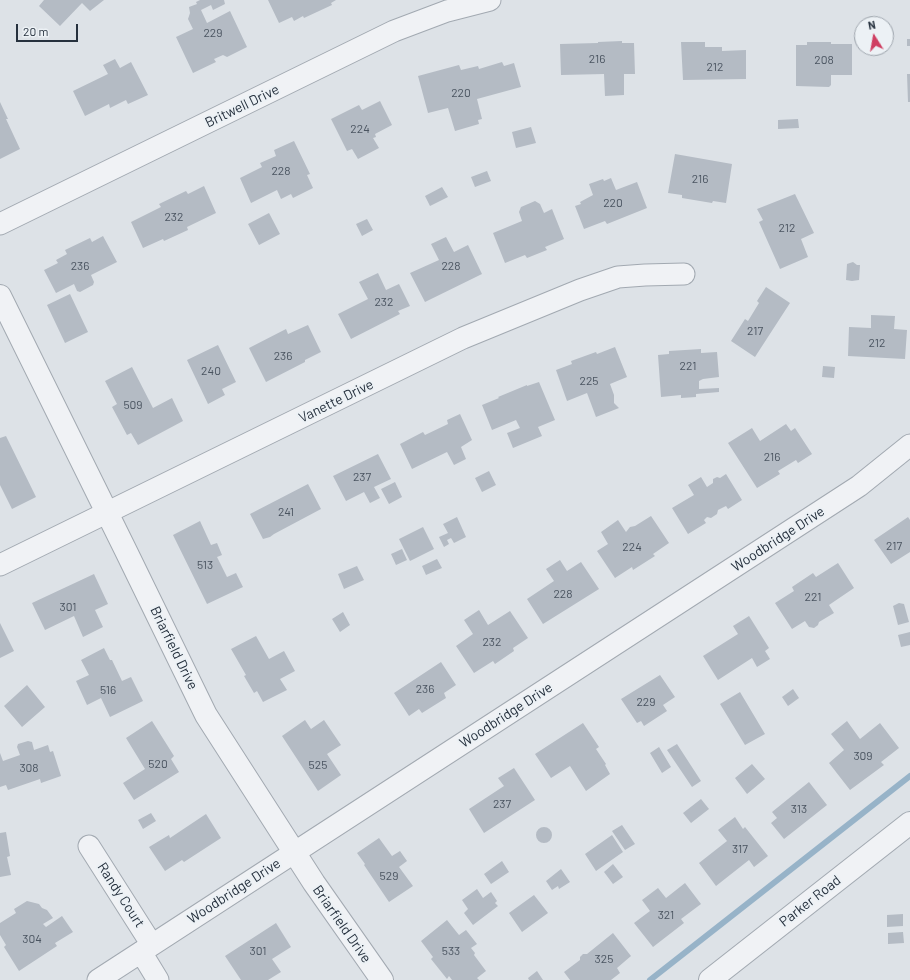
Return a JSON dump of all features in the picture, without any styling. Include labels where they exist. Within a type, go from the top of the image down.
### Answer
[{"type":"street","name":"Britwell Drive","points":[[0,224],[394,32],[447,11],[490,0]]},
{"type":"street","name":"Vanette Drive","points":[[0,565],[463,338],[580,290],[618,277],[684,274]]},
{"type":"street","name":"Briarfield Drive","points":[[0,296],[206,715],[314,883],[382,980]]},
{"type":"street","name":"Woodbridge Drive","points":[[98,980],[859,486],[910,444]]},
{"type":"street","name":"Parker Road","points":[[710,980],[910,823]]},
{"type":"street","name":"Randy Court","points":[[89,846],[146,948],[158,980]]},
{"type":"building","points":[[44,0],[104,0],[90,11],[82,3],[60,26],[39,6]]},
{"type":"building","points":[[200,0],[224,0],[225,4],[213,10],[211,5],[201,10],[207,23],[230,11],[247,47],[227,57],[223,55],[214,59],[216,62],[193,73],[176,37],[193,29],[188,19],[190,13],[189,7],[197,4],[196,2]]},
{"type":"building","points":[[268,0],[336,0],[331,3],[332,5],[304,18],[303,16],[294,21],[292,17],[279,23]]},
{"type":"building","points":[[907,39],[910,39],[910,46],[907,46]]},
{"type":"building","points":[[622,41],[622,43],[634,43],[635,74],[624,74],[624,95],[605,96],[604,74],[561,75],[560,44]]},
{"type":"building","points":[[681,42],[705,42],[705,47],[722,47],[722,51],[746,50],[746,79],[683,80]]},
{"type":"building","points":[[807,42],[852,44],[852,75],[831,75],[831,85],[829,87],[796,86],[796,45],[807,45]]},
{"type":"building","points":[[115,59],[120,68],[131,62],[148,95],[128,104],[126,100],[110,108],[109,104],[85,116],[73,91],[108,74],[103,65]]},
{"type":"building","points":[[502,62],[504,66],[514,63],[521,87],[477,99],[482,119],[478,120],[479,124],[455,131],[448,108],[428,113],[418,76],[459,65],[461,70],[478,66],[479,69]]},
{"type":"building","points":[[907,74],[910,74],[910,102],[908,102]]},
{"type":"building","points":[[380,101],[392,125],[375,134],[376,137],[373,138],[379,148],[358,159],[352,149],[347,151],[331,119],[359,105],[362,110]]},
{"type":"building","points":[[0,102],[20,149],[0,159]]},
{"type":"building","points":[[798,119],[799,128],[778,129],[778,120]]},
{"type":"building","points":[[531,127],[536,143],[516,148],[512,132]]},
{"type":"building","points":[[294,141],[310,174],[307,175],[313,188],[293,198],[291,194],[281,199],[277,190],[251,203],[240,178],[262,167],[260,163],[276,156],[274,150]]},
{"type":"building","points":[[675,154],[732,164],[726,203],[713,201],[712,203],[682,198],[682,195],[668,193]]},
{"type":"building","points":[[487,171],[491,181],[475,187],[471,177]]},
{"type":"building","points":[[611,178],[616,190],[637,182],[647,208],[607,224],[605,221],[584,229],[575,206],[581,204],[580,202],[593,195],[589,184]]},
{"type":"building","points":[[204,186],[216,213],[187,227],[188,230],[164,241],[163,239],[143,248],[131,222],[161,207],[159,204],[186,191],[188,194]]},
{"type":"building","points":[[442,187],[448,197],[430,206],[425,196]]},
{"type":"building","points":[[795,194],[814,233],[801,239],[808,257],[780,269],[759,222],[763,220],[757,209]]},
{"type":"building","points":[[535,201],[540,204],[544,213],[552,209],[564,239],[545,247],[547,250],[527,258],[525,255],[505,263],[493,233],[522,221],[519,212],[521,207]]},
{"type":"building","points":[[269,213],[280,234],[259,245],[248,224]]},
{"type":"building","points":[[367,219],[373,230],[362,236],[356,224]]},
{"type":"building","points":[[103,236],[117,262],[91,275],[94,282],[93,285],[80,292],[77,291],[74,284],[56,293],[44,270],[58,263],[56,260],[67,254],[65,250],[90,238],[92,242]]},
{"type":"building","points":[[446,237],[454,252],[468,245],[482,274],[425,302],[410,273],[439,260],[431,244]]},
{"type":"building","points":[[853,262],[860,265],[859,280],[846,280],[847,264]]},
{"type":"building","points":[[378,273],[386,290],[399,284],[410,306],[398,311],[400,314],[351,339],[338,314],[368,299],[359,282]]},
{"type":"building","points":[[766,287],[790,303],[755,357],[731,341],[745,319],[748,321],[759,303],[757,301]]},
{"type":"building","points":[[70,294],[88,332],[65,343],[47,305]]},
{"type":"building","points":[[871,315],[895,316],[894,329],[907,330],[905,359],[848,356],[849,327],[871,328]]},
{"type":"building","points":[[308,325],[321,352],[266,382],[249,348],[286,329],[288,334]]},
{"type":"building","points":[[218,345],[236,382],[222,389],[225,395],[208,404],[187,360]]},
{"type":"building","points":[[615,347],[627,377],[610,384],[614,395],[614,403],[619,408],[596,417],[587,393],[567,401],[556,370],[572,364],[571,361],[596,352],[597,354]]},
{"type":"building","points":[[701,349],[701,353],[717,352],[719,377],[699,381],[699,389],[719,388],[719,392],[696,394],[696,397],[681,398],[681,395],[661,397],[658,355],[669,354],[669,351]]},
{"type":"building","points":[[823,366],[835,367],[834,378],[822,377]]},
{"type":"building","points":[[132,367],[153,408],[172,398],[183,421],[138,445],[131,433],[127,435],[112,407],[117,404],[105,381]]},
{"type":"building","points":[[539,382],[555,420],[538,427],[542,436],[513,448],[507,433],[520,428],[516,420],[492,430],[482,405],[527,385]]},
{"type":"building","points":[[460,414],[472,440],[461,447],[466,459],[454,465],[447,452],[412,469],[400,444],[423,432],[425,435],[448,424],[447,420]]},
{"type":"building","points":[[786,424],[791,431],[795,428],[812,454],[798,463],[796,460],[778,471],[780,474],[757,488],[728,443],[752,428],[760,441]]},
{"type":"building","points":[[6,436],[36,497],[12,509],[0,485],[0,438]]},
{"type":"building","points":[[378,454],[391,479],[374,487],[380,498],[370,503],[364,492],[346,501],[333,476]]},
{"type":"building","points":[[489,471],[496,485],[482,492],[475,478]]},
{"type":"building","points":[[726,474],[742,500],[728,509],[726,506],[718,510],[717,514],[711,518],[707,517],[704,520],[706,523],[688,534],[672,508],[694,495],[688,485],[701,477],[707,487],[713,483],[713,479],[717,477],[720,478]]},
{"type":"building","points":[[395,482],[402,497],[389,504],[381,489]]},
{"type":"building","points":[[308,484],[321,509],[270,537],[263,539],[250,514]]},
{"type":"building","points":[[651,516],[669,543],[653,554],[655,556],[633,570],[632,567],[615,578],[597,551],[608,544],[601,532],[618,520],[626,532],[630,527],[635,526]]},
{"type":"building","points":[[457,517],[466,537],[454,543],[451,538],[447,540],[449,544],[444,547],[439,537],[448,533],[443,524]]},
{"type":"building","points":[[908,517],[910,520],[910,552],[891,564],[874,540]]},
{"type":"building","points":[[200,521],[211,545],[217,543],[222,555],[217,557],[227,577],[236,573],[243,587],[207,604],[173,535]]},
{"type":"building","points":[[423,527],[434,549],[410,561],[399,539]]},
{"type":"building","points":[[402,549],[407,560],[396,565],[391,554]]},
{"type":"building","points":[[437,559],[442,568],[426,575],[422,566]]},
{"type":"building","points":[[560,560],[567,571],[581,562],[599,589],[543,624],[527,599],[554,581],[546,569]]},
{"type":"building","points":[[838,563],[854,588],[829,605],[834,613],[819,622],[814,628],[809,627],[805,621],[792,629],[775,603],[794,591],[792,587],[813,573],[816,577]]},
{"type":"building","points":[[357,566],[364,580],[344,589],[338,574]]},
{"type":"building","points":[[94,574],[108,604],[95,610],[103,627],[83,637],[74,616],[45,630],[32,603]]},
{"type":"building","points":[[899,603],[904,604],[909,622],[898,625],[893,606]]},
{"type":"building","points":[[479,610],[488,625],[510,611],[528,638],[513,648],[514,651],[495,664],[493,661],[474,673],[456,646],[473,634],[464,620]]},
{"type":"building","points":[[343,612],[350,625],[340,632],[332,619]]},
{"type":"building","points":[[749,616],[769,648],[765,651],[770,659],[757,667],[752,658],[718,680],[703,656],[738,634],[733,626]]},
{"type":"building","points":[[0,623],[14,651],[0,658]]},
{"type":"building","points":[[910,632],[910,645],[901,647],[898,635]]},
{"type":"building","points":[[256,636],[269,659],[284,651],[295,671],[280,679],[287,690],[263,702],[257,691],[254,693],[244,676],[246,675],[231,649]]},
{"type":"building","points":[[104,648],[110,660],[112,660],[122,681],[131,677],[143,701],[110,717],[101,698],[87,705],[76,681],[89,675],[81,660]]},
{"type":"building","points":[[441,662],[456,685],[444,693],[446,698],[422,713],[419,709],[409,716],[394,693]]},
{"type":"building","points":[[660,675],[675,697],[663,705],[667,711],[644,726],[641,721],[637,723],[621,699]]},
{"type":"building","points":[[27,685],[45,707],[22,727],[4,706]]},
{"type":"building","points":[[793,689],[799,698],[788,706],[782,697]]},
{"type":"building","points":[[740,692],[765,734],[745,745],[720,704]]},
{"type":"building","points":[[305,720],[311,729],[324,720],[341,745],[327,754],[341,775],[318,791],[282,736]]},
{"type":"building","points":[[152,721],[174,756],[171,759],[179,772],[134,800],[123,783],[145,769],[126,738]]},
{"type":"building","points":[[847,721],[860,739],[880,723],[899,748],[881,762],[884,765],[850,790],[829,763],[844,750],[831,734]]},
{"type":"building","points":[[583,723],[599,747],[596,749],[606,764],[605,765],[610,774],[586,791],[570,766],[551,778],[535,754]]},
{"type":"building","points":[[28,741],[32,742],[34,750],[48,745],[50,752],[53,751],[61,776],[41,783],[40,779],[8,790],[6,785],[0,787],[0,753],[3,761],[20,755],[17,747],[18,744]]},
{"type":"building","points":[[677,744],[701,781],[692,787],[667,750]]},
{"type":"building","points":[[659,747],[671,767],[662,773],[650,753]]},
{"type":"building","points":[[752,764],[765,779],[747,794],[735,778]]},
{"type":"building","points":[[514,768],[535,800],[484,833],[469,809],[504,786],[498,778]]},
{"type":"building","points":[[809,782],[827,805],[784,839],[771,823],[777,818],[772,812]]},
{"type":"building","points":[[701,799],[709,809],[691,823],[683,813]]},
{"type":"building","points":[[151,813],[156,821],[143,829],[138,820]]},
{"type":"building","points":[[206,814],[221,838],[184,862],[182,860],[165,871],[149,847],[169,835],[170,838]]},
{"type":"building","points":[[735,817],[743,829],[745,827],[768,856],[754,867],[749,860],[716,886],[699,863],[727,841],[718,830]]},
{"type":"building","points":[[622,825],[635,844],[625,850],[612,831]]},
{"type":"building","points":[[541,827],[547,827],[552,832],[550,841],[547,843],[541,843],[536,838],[536,832]]},
{"type":"building","points":[[6,832],[10,856],[7,857],[11,875],[0,877],[0,833]]},
{"type":"building","points":[[612,835],[623,852],[596,871],[585,854]]},
{"type":"building","points":[[379,838],[392,856],[400,851],[407,861],[399,867],[413,886],[389,902],[357,853]]},
{"type":"building","points":[[502,861],[509,872],[491,884],[484,874]]},
{"type":"building","points":[[613,864],[623,877],[613,884],[604,872]]},
{"type":"building","points":[[561,869],[570,882],[559,889],[558,886],[552,890],[546,881]]},
{"type":"building","points":[[685,883],[701,904],[681,919],[684,923],[653,947],[634,923],[650,911],[642,900],[658,888],[666,898]]},
{"type":"building","points":[[477,889],[483,898],[491,892],[497,901],[495,903],[498,906],[473,925],[464,913],[468,909],[462,900]]},
{"type":"building","points":[[534,895],[548,913],[522,932],[509,913]]},
{"type":"building","points":[[27,901],[39,904],[42,908],[47,910],[53,918],[43,924],[46,927],[62,916],[73,932],[55,943],[57,946],[19,971],[4,947],[6,945],[0,935],[0,923],[16,913],[14,909]]},
{"type":"building","points":[[903,914],[903,926],[887,927],[887,915]]},
{"type":"building","points":[[447,920],[459,935],[466,930],[477,944],[471,948],[475,953],[474,955],[486,971],[477,978],[479,980],[452,980],[449,976],[447,979],[431,959],[433,957],[421,941]]},
{"type":"building","points":[[276,923],[291,947],[272,959],[281,972],[268,980],[241,980],[225,956]]},
{"type":"building","points":[[903,932],[904,943],[888,944],[888,933]]},
{"type":"building","points":[[613,933],[631,956],[617,968],[620,973],[611,980],[570,980],[564,972],[580,960],[580,957],[583,954],[587,954]]},
{"type":"building","points":[[537,971],[543,980],[529,980],[528,978]]},
{"type":"waterway","points":[[650,980],[910,776]]}]
